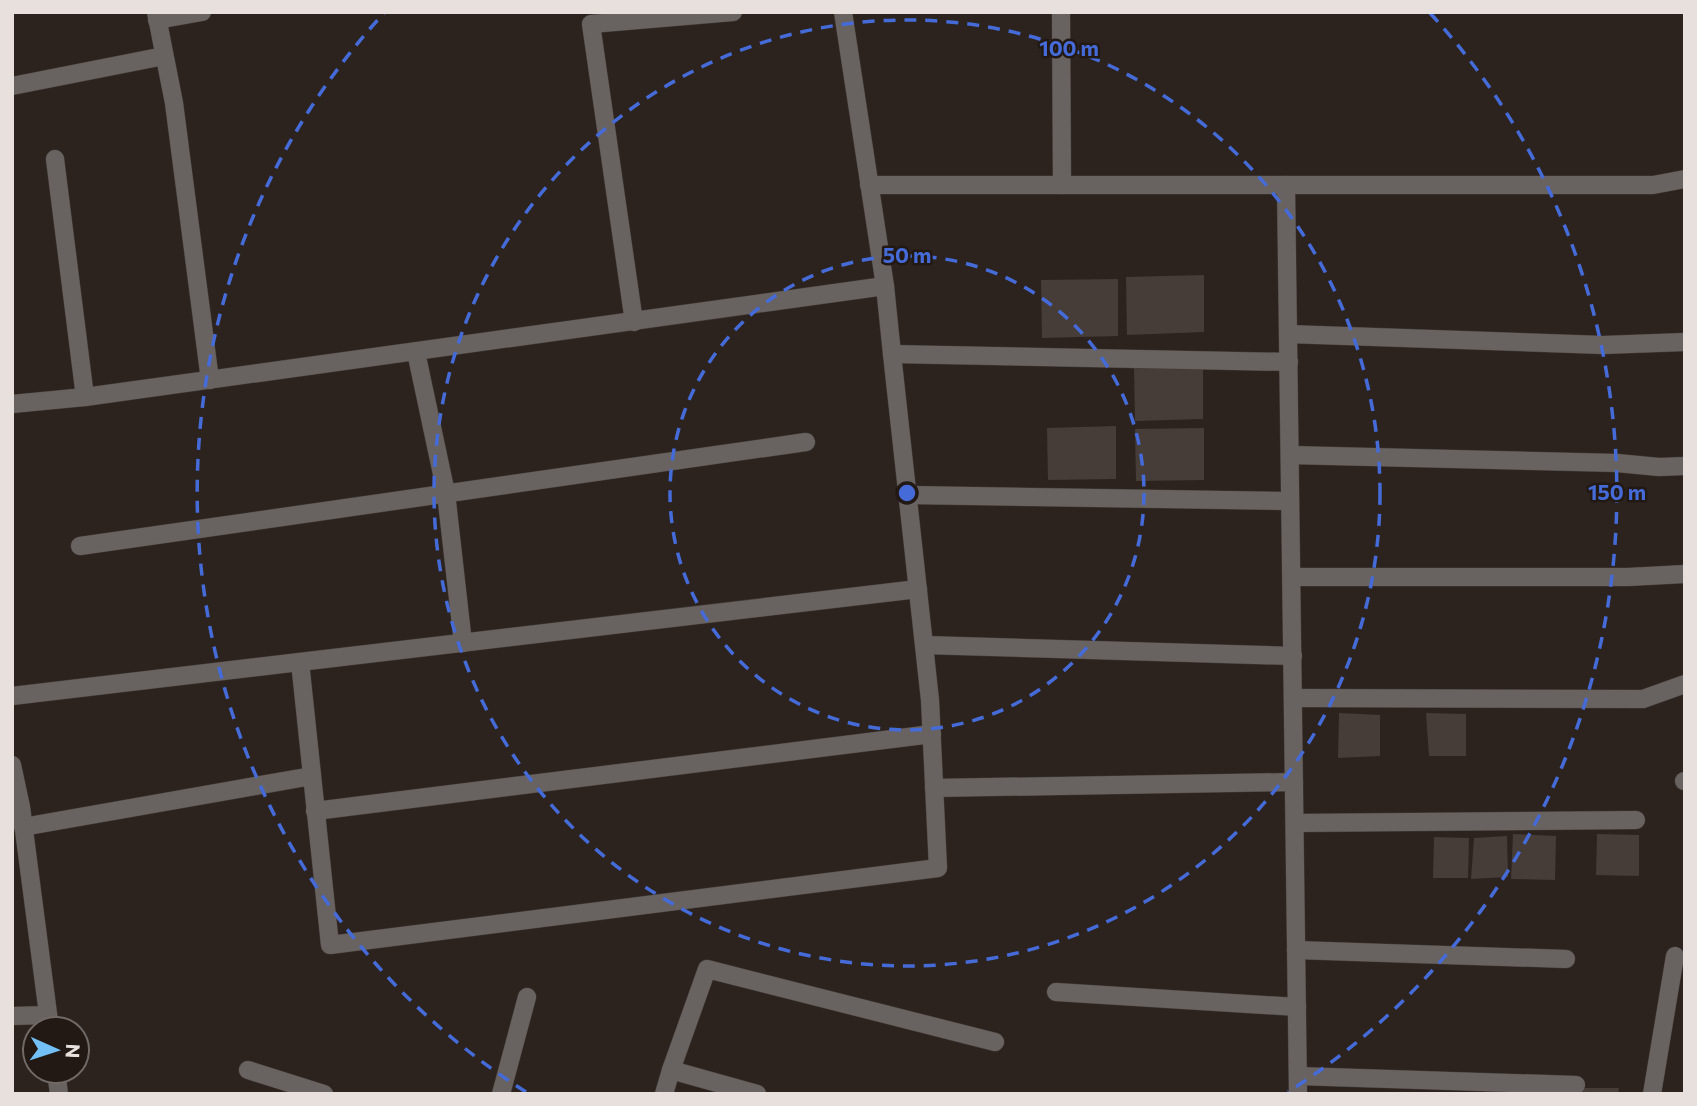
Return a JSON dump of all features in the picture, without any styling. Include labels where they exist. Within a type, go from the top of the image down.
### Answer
[{"type":"street","points":[[202,12],[157,16],[174,103],[210,380]]},
{"type":"street","points":[[634,321],[591,24],[733,12]]},
{"type":"street","points":[[300,662],[330,945],[938,868],[932,733],[924,645],[885,286],[843,12]]},
{"type":"street","points":[[1061,12],[1062,185]]},
{"type":"street","points":[[12,86],[164,56]]},
{"type":"street","points":[[55,159],[85,397]]},
{"type":"street","points":[[869,185],[1653,184],[1685,179]]},
{"type":"street","points":[[1286,185],[1298,1085],[1576,1085]]},
{"type":"street","points":[[12,404],[85,397],[885,286]]},
{"type":"street","points":[[1288,334],[1603,345],[1685,342]]},
{"type":"street","points":[[416,352],[446,493],[463,643]]},
{"type":"street","points":[[892,354],[1289,362]]},
{"type":"street","points":[[80,546],[806,442]]},
{"type":"street","points":[[1290,455],[1685,466]]},
{"type":"street","points":[[908,495],[1290,501]]},
{"type":"street","points":[[1292,577],[1628,577],[1685,573]]},
{"type":"street","points":[[12,696],[918,589]]},
{"type":"street","points":[[924,645],[1293,656]]},
{"type":"street","points":[[1293,698],[1643,699],[1685,684]]},
{"type":"street","points":[[315,811],[932,733]]},
{"type":"street","points":[[13,768],[21,807],[48,1015]]},
{"type":"street","points":[[23,827],[312,776]]},
{"type":"street","points":[[934,788],[1294,782]]},
{"type":"street","points":[[1295,823],[1636,820]]},
{"type":"street","points":[[1296,950],[1566,959]]},
{"type":"street","points":[[1651,1094],[1675,957]]},
{"type":"street","points":[[664,1094],[708,969],[995,1042]]},
{"type":"street","points":[[1056,992],[1297,1007]]},
{"type":"street","points":[[501,1094],[527,997]]},
{"type":"street","points":[[248,1070],[324,1094]]},
{"type":"street","points":[[671,1070],[757,1094]]},
{"type":"building","points":[[1204,275],[1204,332],[1127,335],[1126,277]]},
{"type":"building","points":[[1118,279],[1118,336],[1042,338],[1041,280]]},
{"type":"building","points":[[1203,367],[1203,419],[1135,421],[1134,368]]},
{"type":"building","points":[[1116,426],[1116,479],[1048,480],[1047,428]]},
{"type":"building","points":[[1204,428],[1204,480],[1136,481],[1135,429]]},
{"type":"building","points":[[1339,713],[1380,715],[1380,756],[1338,758]]},
{"type":"building","points":[[1426,713],[1466,714],[1466,756],[1429,756]]},
{"type":"building","points":[[1513,834],[1556,836],[1555,880],[1511,879]]},
{"type":"building","points":[[1597,834],[1639,835],[1639,876],[1596,875]]},
{"type":"building","points":[[1507,836],[1508,877],[1471,879],[1474,838]]},
{"type":"building","points":[[1434,837],[1469,838],[1468,878],[1433,878]]},
{"type":"building","points":[[1562,1088],[1619,1088],[1618,1094],[1562,1094]]}]
